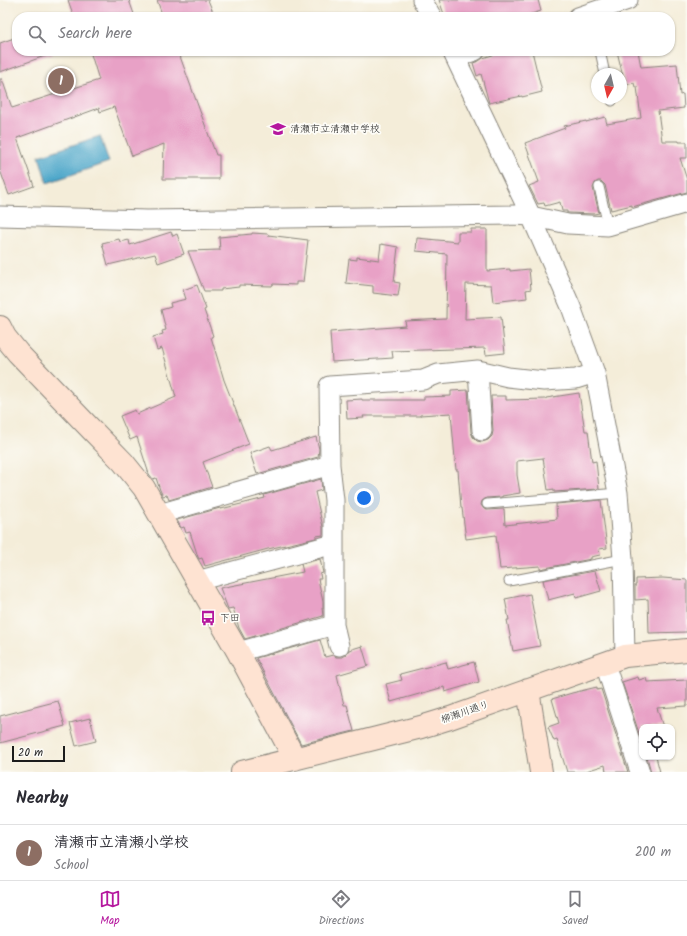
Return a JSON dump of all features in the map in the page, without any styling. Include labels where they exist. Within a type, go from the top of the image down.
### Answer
[{"type":"street","points":[[422,0],[429,12]]},
{"type":"street","points":[[596,12],[628,0]]},
{"type":"street","points":[[455,56],[531,216],[571,307],[595,373],[618,493],[623,559],[625,656]]},
{"type":"street","points":[[0,216],[147,220],[514,215],[531,216],[568,224],[608,226],[687,203]]},
{"type":"street","points":[[0,327],[5,337],[18,353],[123,462],[144,488],[238,652],[295,759]]},
{"type":"street","points":[[339,646],[334,625],[334,500],[330,466],[329,386],[423,380],[438,374],[478,370],[508,377],[544,381],[576,379],[595,373]]},
{"type":"street","points":[[478,370],[482,431]]},
{"type":"street","points":[[159,514],[330,466]]},
{"type":"street","points":[[197,581],[334,544]]},
{"type":"street","points":[[238,652],[334,625]]},
{"type":"street","name":"柳瀬川通り","points":[[242,772],[421,727],[625,656],[687,650]]},
{"type":"street","points":[[605,664],[640,772]]},
{"type":"street","points":[[528,690],[541,772]]},
{"type":"lane","points":[[601,56],[604,68]]},
{"type":"lane","points":[[599,187],[608,226]]},
{"type":"lane","points":[[487,504],[618,493]]},
{"type":"lane","points":[[509,581],[623,559]]},
{"type":"water","points":[[100,136],[109,162],[47,183],[39,156]]},
{"type":"building","points":[[68,0],[129,0],[133,12],[72,12]]},
{"type":"building","points":[[157,0],[208,0],[213,12],[161,12]]},
{"type":"building","points":[[439,0],[538,0],[541,11],[538,12],[443,12]]},
{"type":"building","points":[[12,39],[12,56],[45,56],[0,72],[0,43]]},
{"type":"building","points":[[92,56],[180,56],[216,155],[219,155],[219,179],[163,179],[164,144],[132,156],[114,107],[100,112],[99,108],[17,138],[34,186],[9,195],[0,170],[0,79],[2,79],[12,108],[99,80]]},
{"type":"building","points":[[489,56],[533,56],[542,92],[489,103],[481,74],[477,76],[473,63]]},
{"type":"building","points":[[618,56],[639,56],[641,67],[677,64],[680,95],[683,94],[684,108],[658,111],[662,141],[687,142],[687,158],[680,158],[687,180],[687,192],[632,207],[632,205],[611,210],[605,185],[601,181],[598,181],[595,183],[593,188],[599,213],[567,213],[567,211],[562,211],[560,202],[545,206],[544,203],[538,204],[529,186],[539,182],[525,143],[565,128],[564,126],[586,121],[605,117],[607,124],[641,118],[637,87],[635,87],[634,83],[627,85],[627,68],[621,68]]},
{"type":"building","points":[[471,229],[487,229],[487,271],[529,269],[531,289],[526,290],[527,298],[493,302],[491,285],[466,284],[465,319],[501,317],[505,353],[486,355],[485,348],[392,351],[393,358],[332,362],[330,332],[406,326],[405,321],[446,319],[447,254],[416,251],[417,238],[458,242],[458,232],[471,232]]},
{"type":"building","points":[[171,232],[173,236],[177,234],[184,254],[158,263],[155,254],[108,265],[102,243],[119,239],[120,242],[129,240],[130,245]]},
{"type":"building","points":[[252,233],[308,240],[303,282],[296,282],[296,285],[239,285],[239,287],[221,289],[221,291],[204,291],[188,251],[220,250],[219,237]]},
{"type":"building","points":[[381,244],[398,247],[394,282],[400,283],[398,296],[373,293],[373,286],[346,283],[349,259],[357,260],[357,257],[379,260]]},
{"type":"building","points":[[197,285],[206,309],[204,310],[213,336],[211,337],[224,380],[249,444],[203,462],[212,487],[169,500],[167,495],[163,496],[156,478],[153,479],[149,474],[137,437],[130,440],[120,416],[135,410],[137,414],[176,397],[162,348],[157,350],[153,337],[163,334],[162,331],[166,330],[161,310],[171,307],[170,303],[186,299],[183,290]]},
{"type":"building","points":[[468,390],[471,432],[477,441],[482,442],[488,440],[492,436],[493,431],[491,396],[506,396],[506,400],[546,399],[579,393],[585,431],[588,431],[592,462],[596,461],[599,489],[554,492],[554,489],[548,490],[543,458],[517,461],[517,475],[520,493],[502,497],[486,498],[482,501],[481,505],[487,510],[504,509],[505,525],[557,519],[556,504],[601,500],[607,548],[599,549],[600,555],[591,557],[591,559],[540,569],[540,566],[500,569],[496,535],[466,539],[461,508],[458,470],[456,470],[451,413],[420,416],[363,416],[364,418],[347,419],[346,400],[424,400],[424,397],[451,396],[451,391]]},
{"type":"building","points":[[316,437],[319,449],[318,457],[257,474],[250,453],[270,446],[272,450]]},
{"type":"building","points":[[321,479],[322,490],[315,492],[323,527],[323,535],[316,536],[316,538],[205,566],[202,558],[199,559],[198,557],[190,532],[186,533],[184,527],[181,528],[177,520],[220,508],[265,498],[264,495]]},
{"type":"building","points":[[320,559],[323,573],[320,574],[321,579],[318,579],[323,602],[323,616],[245,639],[239,628],[233,608],[228,609],[220,588],[303,572],[301,564]]},
{"type":"building","points":[[595,571],[601,591],[576,598],[575,593],[548,600],[543,580]]},
{"type":"building","points":[[663,578],[687,580],[687,632],[649,633],[648,599],[635,600],[636,579]]},
{"type":"building","points":[[530,594],[540,646],[513,651],[507,620],[509,620],[505,599]]},
{"type":"building","points":[[320,640],[325,657],[333,655],[336,657],[342,657],[349,650],[362,646],[368,666],[337,675],[344,705],[347,705],[354,731],[301,744],[256,658]]},
{"type":"building","points":[[446,662],[448,669],[474,662],[479,682],[445,692],[444,687],[391,702],[386,684],[402,680],[400,674]]},
{"type":"building","points":[[638,677],[639,680],[646,678],[647,682],[687,680],[687,706],[657,708],[662,724],[639,724],[639,733],[622,682]]},
{"type":"building","points":[[597,687],[597,690],[601,689],[628,772],[606,772],[605,765],[583,772],[567,772],[557,740],[554,741],[548,727],[559,723],[552,699]]},
{"type":"building","points":[[58,701],[65,726],[0,743],[0,716]]},
{"type":"building","points":[[90,718],[96,741],[76,746],[70,723]]},
{"type":"building","points":[[648,760],[657,760],[660,772],[651,772]]},
{"type":"place","name":"清瀬市立清瀬小学校","points":[[61,81]]},
{"type":"place","name":"清瀬市立清瀬中学校","points":[[278,129]]},
{"type":"place","name":"下田","points":[[208,618]]}]
